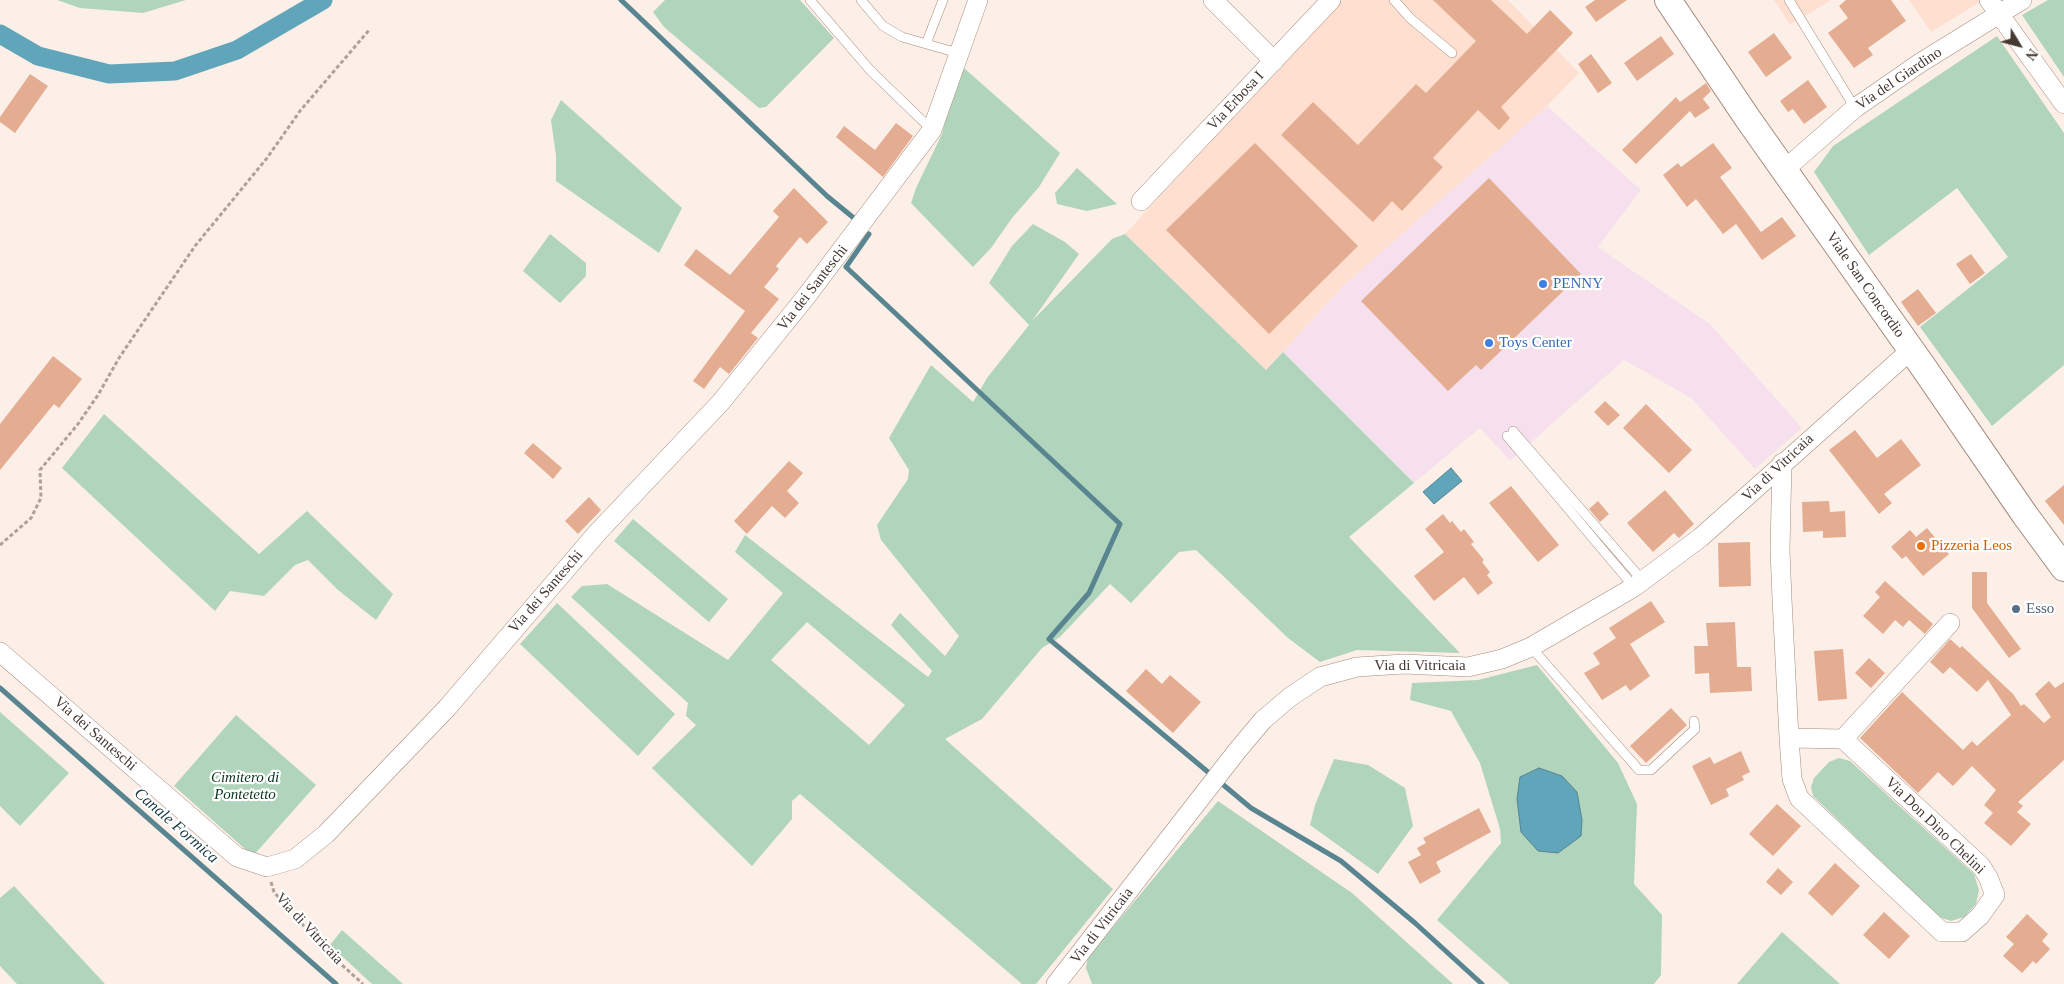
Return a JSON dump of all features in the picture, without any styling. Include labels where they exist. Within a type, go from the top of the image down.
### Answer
[{"type":"main road","name":"Viale San Concordio","points":[[1668,0],[1784,170],[2064,568]]},
{"type":"street","name":"Via dei Santeschi","points":[[0,652],[238,857],[267,867],[295,859],[326,834],[447,708],[598,532],[721,402],[805,298],[932,130],[978,0]]},
{"type":"street","points":[[1212,0],[1274,60]]},
{"type":"street","name":"Via Erbosa I","points":[[1141,201],[1331,0]]},
{"type":"street","name":"Via del Giardino","points":[[1784,170],[1855,108],[1920,63],[1994,7],[2022,0]]},
{"type":"street","points":[[1994,7],[2064,104]]},
{"type":"street","name":"Via di Vitricaia","points":[[1056,984],[1263,720],[1290,697],[1320,677],[1357,667],[1404,664],[1468,667],[1502,659],[1531,647],[1638,584],[1700,538],[1911,350]]},
{"type":"street","name":"Via Don Dino Chelini","points":[[1782,463],[1780,550],[1789,738],[1792,779],[1799,798],[1942,932],[1962,932],[1980,916],[1995,895],[1988,877],[1981,866],[1843,739]]},
{"type":"street","points":[[1789,738],[1843,739],[1950,623]]},
{"type":"lane","points":[[810,0],[870,70],[932,130]]},
{"type":"lane","points":[[861,0],[883,26],[902,37],[958,54]]},
{"type":"lane","points":[[926,44],[943,0]]},
{"type":"lane","points":[[1394,0],[1410,18],[1452,53]]},
{"type":"lane","points":[[1789,0],[1855,108]]},
{"type":"lane","points":[[1510,433],[1638,584]]},
{"type":"lane","points":[[1531,647],[1639,770],[1651,770],[1695,729],[1694,721]]},
{"type":"path","points":[[0,545],[31,518],[42,498],[40,470],[78,424],[98,394],[118,358],[195,246],[267,158],[300,111],[370,29]]},
{"type":"path","name":"Via di Vitricaia","points":[[267,867],[274,892],[322,947],[363,984]]},
{"type":"shaded area","points":[[1342,0],[1508,0],[1579,73],[1547,106],[1344,285],[1266,370],[1125,234]]},
{"type":"shaded area","points":[[1774,0],[1831,0],[1790,25]]},
{"type":"shaded area","points":[[1909,0],[1983,0],[1931,32]]},
{"type":"shaded area","points":[[1547,106],[1641,190],[1598,247],[1710,324],[1802,428],[1755,469],[1691,398],[1624,360],[1510,461],[1480,428],[1414,483],[1283,352],[1344,285]]},
{"type":"green space","points":[[57,0],[186,0],[143,13],[80,8]]},
{"type":"green space","points":[[665,0],[800,0],[834,38],[766,107],[759,108],[664,27],[653,12]]},
{"type":"green space","points":[[2048,0],[2064,0],[2064,77],[2022,15]]},
{"type":"green space","points":[[1997,36],[2064,133],[2064,365],[1992,426],[1920,327],[2008,257],[1957,188],[1869,255],[1814,172],[1833,146]]},
{"type":"green space","points":[[964,68],[1060,153],[1039,187],[1012,218],[991,248],[973,267],[911,203],[916,188],[942,134],[953,89]]},
{"type":"green space","points":[[561,100],[682,208],[659,253],[556,181],[556,156],[551,120]]},
{"type":"green space","points":[[1077,168],[1117,204],[1087,211],[1057,204],[1055,193]]},
{"type":"green space","points":[[1033,224],[1065,242],[1079,254],[1032,321],[1112,239],[1125,234],[1266,370],[1283,352],[1414,483],[1349,537],[1460,653],[1357,650],[1320,662],[1288,638],[1196,550],[1179,552],[1131,603],[1110,584],[1060,637],[1042,648],[982,719],[945,739],[1113,889],[1036,984],[1022,984],[800,794],[792,801],[792,819],[752,866],[652,768],[696,725],[686,716],[688,703],[571,597],[582,586],[607,584],[728,660],[783,593],[735,552],[745,535],[928,677],[932,671],[891,625],[900,613],[945,656],[959,636],[881,540],[877,525],[908,479],[909,470],[889,438],[931,365],[973,402],[987,378],[1029,325],[989,283],[1012,246]],"holes":[[[807,622],[905,705],[869,745],[771,660]]]},
{"type":"green space","points":[[550,234],[586,263],[586,276],[560,303],[523,271]]},
{"type":"green space","points":[[104,414],[259,554],[307,511],[393,594],[376,620],[338,590],[308,560],[295,565],[264,596],[230,591],[215,611],[62,468]]},
{"type":"green space","points":[[633,519],[728,599],[709,622],[614,541]]},
{"type":"green space","points":[[557,603],[675,714],[638,756],[520,644]]},
{"type":"green space","points":[[1537,665],[1618,763],[1637,804],[1634,884],[1662,915],[1661,975],[1654,984],[1510,984],[1437,920],[1501,843],[1500,829],[1480,763],[1451,711],[1410,700],[1412,683],[1478,680]]},
{"type":"green space","points":[[0,712],[69,773],[20,826],[0,806]]},
{"type":"green space","name":"Cimitero di Pontetetto","points":[[236,715],[316,785],[253,856],[174,786]]},
{"type":"green space","points":[[1839,758],[1850,761],[1974,874],[1979,890],[1976,904],[1964,917],[1951,921],[1939,917],[1813,796],[1811,787],[1814,778],[1829,762]]},
{"type":"green space","points":[[1334,759],[1368,765],[1405,788],[1413,826],[1378,874],[1310,825],[1315,805]]},
{"type":"green space","points":[[1218,801],[1352,893],[1453,984],[1092,984],[1086,968],[1088,957]]},
{"type":"green space","points":[[14,886],[105,984],[17,984],[0,966],[0,898]]},
{"type":"green space","points":[[342,930],[403,984],[372,984],[330,945]]},
{"type":"green space","points":[[1782,932],[1840,984],[1737,984]]},
{"type":"water","points":[[1451,468],[1462,481],[1434,504],[1423,492]]},
{"type":"water","points":[[1539,768],[1562,776],[1577,792],[1582,820],[1581,836],[1558,853],[1538,851],[1521,832],[1517,799],[1520,777]]},
{"type":"building","points":[[1433,0],[1491,0],[1527,34],[1550,10],[1573,33],[1501,107],[1510,118],[1499,130],[1478,110],[1433,158],[1443,167],[1402,211],[1392,201],[1373,222],[1281,135],[1313,102],[1358,145],[1416,84],[1426,93],[1476,41]]},
{"type":"building","points":[[1595,0],[1627,0],[1596,22],[1585,7]]},
{"type":"building","points":[[1846,0],[1891,0],[1906,21],[1868,48],[1873,55],[1854,68],[1828,33],[1848,18],[1839,6]]},
{"type":"building","points":[[1774,33],[1792,58],[1766,77],[1748,52]]},
{"type":"building","points":[[1661,36],[1674,54],[1637,81],[1624,63]]},
{"type":"building","points":[[1591,54],[1612,83],[1598,93],[1578,64]]},
{"type":"building","points":[[30,74],[48,86],[15,133],[0,122],[0,117]]},
{"type":"building","points":[[1808,80],[1827,107],[1804,124],[1793,109],[1788,112],[1780,101]]},
{"type":"building","points":[[1706,83],[1711,91],[1703,99],[1710,108],[1695,118],[1690,111],[1636,164],[1622,150],[1676,97],[1680,102]]},
{"type":"building","points":[[896,123],[913,136],[883,177],[836,137],[844,126],[875,150]]},
{"type":"building","points":[[1255,143],[1358,246],[1269,334],[1166,230]]},
{"type":"building","points":[[1713,143],[1732,168],[1720,177],[1761,232],[1782,217],[1796,236],[1762,260],[1736,224],[1723,234],[1696,199],[1687,207],[1663,175],[1678,163],[1681,167]]},
{"type":"building","points":[[1489,178],[1581,274],[1481,370],[1476,365],[1448,391],[1361,301]]},
{"type":"building","points":[[794,188],[828,222],[807,244],[800,237],[776,266],[779,269],[764,287],[779,299],[751,333],[758,338],[729,374],[720,367],[704,389],[693,381],[745,311],[684,265],[696,249],[730,275],[779,217],[773,211]]},
{"type":"building","points":[[1971,254],[1985,273],[1970,284],[1956,264]]},
{"type":"building","points":[[1918,289],[1936,313],[1918,326],[1901,302]]},
{"type":"building","points":[[53,356],[82,379],[59,408],[54,404],[0,470],[0,424]]},
{"type":"building","points":[[1605,401],[1620,415],[1608,426],[1594,412]]},
{"type":"building","points":[[1646,404],[1692,450],[1669,473],[1623,428]]},
{"type":"building","points":[[1855,430],[1877,458],[1901,439],[1921,465],[1884,494],[1892,503],[1879,514],[1829,450]]},
{"type":"building","points":[[533,443],[562,468],[553,479],[524,453]]},
{"type":"building","points":[[789,461],[803,473],[787,491],[799,503],[785,518],[772,506],[747,534],[734,521]]},
{"type":"building","points":[[2064,485],[2064,525],[2045,501]]},
{"type":"building","points":[[1511,486],[1559,545],[1538,562],[1489,503]]},
{"type":"building","points":[[1665,490],[1694,524],[1679,538],[1674,533],[1653,552],[1627,523]]},
{"type":"building","points":[[589,497],[601,510],[578,534],[565,521]]},
{"type":"building","points":[[1598,501],[1609,514],[1600,522],[1589,509]]},
{"type":"building","points":[[1829,501],[1830,512],[1845,511],[1846,537],[1823,538],[1823,531],[1803,532],[1802,502]]},
{"type":"building","points":[[1443,514],[1461,532],[1464,529],[1474,542],[1471,544],[1484,560],[1482,562],[1490,572],[1487,575],[1493,583],[1478,595],[1464,577],[1434,601],[1414,576],[1444,552],[1425,529]]},
{"type":"building","points":[[1927,528],[1949,554],[1923,576],[1906,556],[1902,559],[1891,547],[1910,530],[1916,537]]},
{"type":"building","points":[[1750,542],[1751,586],[1719,587],[1718,543]]},
{"type":"building","points":[[1972,572],[1987,572],[1987,603],[2021,649],[2009,658],[1972,608]]},
{"type":"building","points":[[1885,581],[1933,624],[1925,634],[1909,620],[1903,627],[1895,620],[1883,634],[1863,616],[1880,597],[1875,592]]},
{"type":"building","points":[[1651,601],[1665,622],[1630,644],[1650,676],[1630,691],[1626,685],[1602,700],[1584,673],[1600,664],[1593,653],[1616,638],[1609,628]]},
{"type":"building","points":[[1735,622],[1737,667],[1751,667],[1752,691],[1710,693],[1709,673],[1695,674],[1694,646],[1708,646],[1706,623]]},
{"type":"building","points":[[1950,639],[1960,648],[1962,646],[2013,694],[2021,706],[2024,704],[2044,723],[2051,717],[2035,694],[2049,681],[2055,688],[2064,682],[2064,760],[2018,802],[2023,806],[2017,812],[2031,824],[2011,846],[1984,823],[1993,813],[1984,805],[1996,790],[1972,766],[1953,786],[1938,772],[1918,793],[1860,738],[1902,692],[1963,750],[1972,741],[1977,746],[2011,715],[1988,680],[1977,692],[1950,667],[1943,674],[1930,662]]},
{"type":"building","points":[[1843,649],[1847,699],[1818,701],[1814,651]]},
{"type":"building","points":[[1869,658],[1885,673],[1871,688],[1855,673]]},
{"type":"building","points":[[1146,669],[1162,684],[1170,675],[1201,702],[1173,733],[1126,691]]},
{"type":"building","points":[[1671,708],[1687,725],[1646,763],[1630,746]]},
{"type":"building","points":[[1741,751],[1750,772],[1742,776],[1744,780],[1726,789],[1729,796],[1711,805],[1692,766],[1710,757],[1714,764]]},
{"type":"building","points":[[1777,804],[1801,826],[1773,856],[1749,834]]},
{"type":"building","points":[[1479,808],[1491,832],[1436,862],[1441,872],[1420,884],[1408,862],[1421,855],[1417,848],[1426,843],[1423,838]]},
{"type":"building","points":[[1835,863],[1860,886],[1832,916],[1808,893]]},
{"type":"building","points":[[1778,868],[1793,882],[1781,895],[1766,882]]},
{"type":"building","points":[[1884,912],[1910,936],[1889,959],[1863,935]]},
{"type":"building","points":[[2027,914],[2048,934],[2042,941],[2050,949],[2036,964],[2033,961],[2022,973],[2003,956],[2014,944],[2006,937]]},
{"type":"waterway","points":[[0,34],[38,56],[109,74],[175,71],[237,50],[323,0]]},
{"type":"waterway","points":[[621,0],[827,196],[855,219]]},
{"type":"waterway","points":[[869,234],[846,267],[1120,524],[1089,593],[1049,639],[1251,808],[1341,861],[1415,923],[1482,984]]},
{"type":"waterway","name":"Canale Formica","points":[[0,688],[336,984]]},
{"type":"place","name":"PENNY","points":[[1543,284]]},
{"type":"place","name":"Toys Center","points":[[1489,343]]},
{"type":"place","name":"Pizzeria Leos","points":[[1921,546]]},
{"type":"place","name":"Esso","points":[[2016,609]]}]
